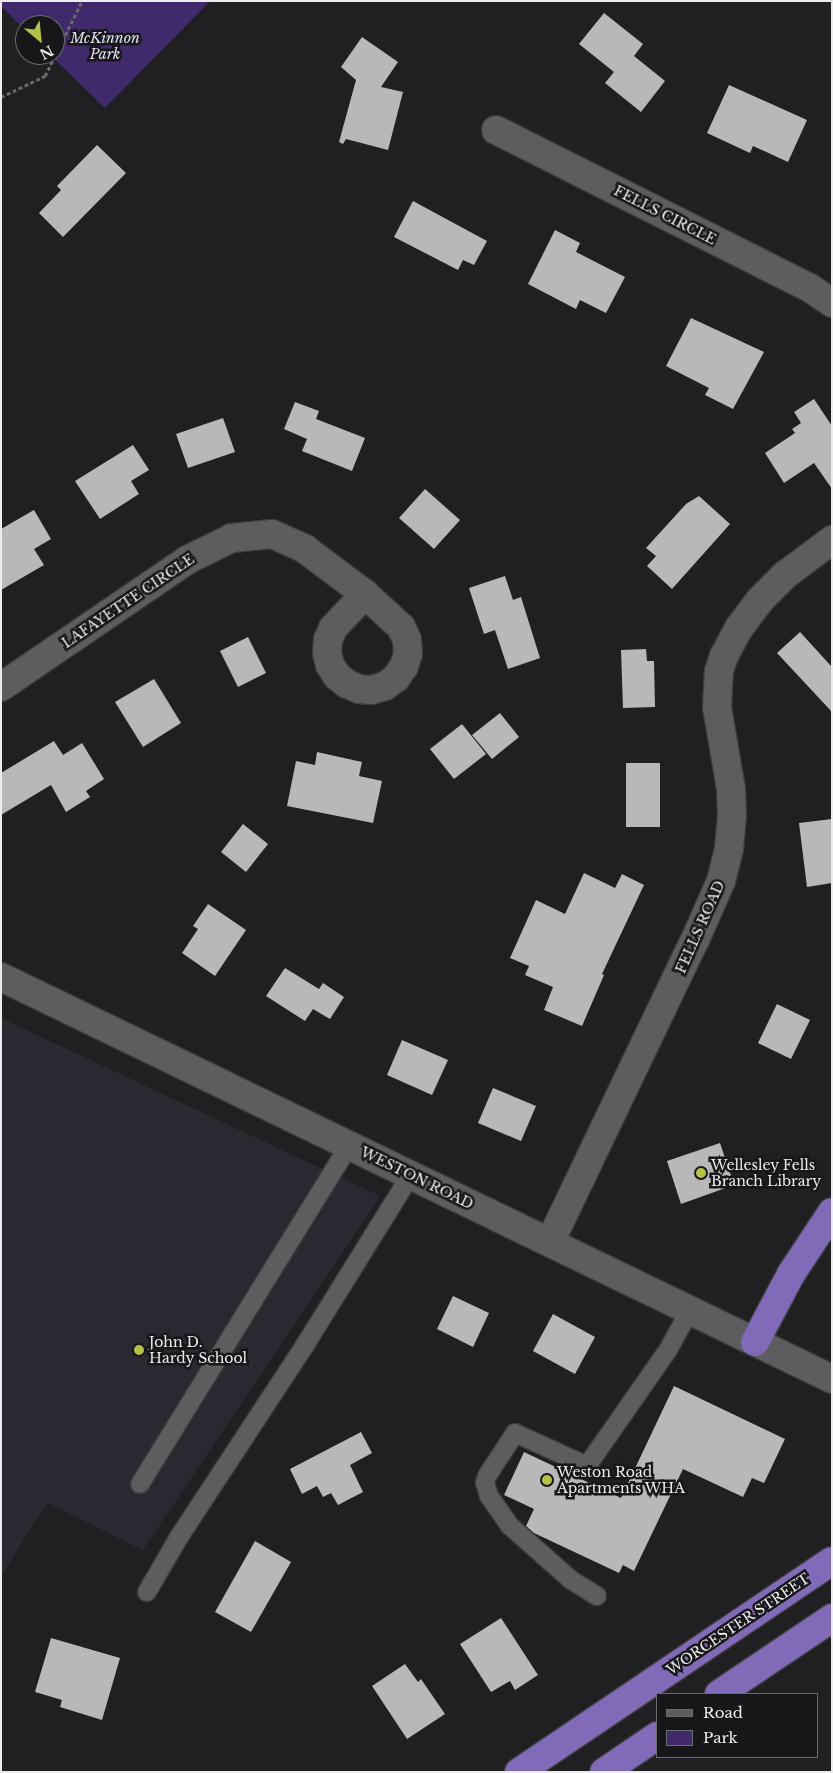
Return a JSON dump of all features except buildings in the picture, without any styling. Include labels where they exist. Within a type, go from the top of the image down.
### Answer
[{"type":"highway","points":[[755,1342],[795,1266],[832,1212]]},
{"type":"highway","name":"WORCESTER STREET","points":[[519,1772],[832,1561]]},
{"type":"highway","points":[[720,1693],[832,1618]]},
{"type":"highway","points":[[758,1668],[786,1654],[832,1639]]},
{"type":"highway","points":[[604,1772],[656,1737]]},
{"type":"street","name":"FELLS CIRCLE","points":[[496,130],[810,288],[832,303]]},
{"type":"street","name":"LAFAYETTE CIRCLE","points":[[1,687],[187,560],[232,538],[272,534],[305,549],[365,594]]},
{"type":"street","name":"FELLS ROAD","points":[[550,1242],[696,940],[724,873],[729,849],[732,809],[731,789],[717,707],[719,671],[724,656],[738,628],[760,600],[785,575],[832,540]]},
{"type":"street","name":"WESTON ROAD","points":[[1,977],[832,1379]]},
{"type":"lane","points":[[140,1484],[349,1145]]},
{"type":"lane","points":[[147,1592],[179,1537],[305,1345],[412,1175]]},
{"type":"lane","points":[[597,1596],[570,1579],[510,1526],[486,1490],[487,1476],[515,1433],[587,1466],[668,1350],[690,1310]]},
{"type":"path","points":[[1,97],[45,76],[82,1]]},
{"type":"shaded area","name":"John D. Hardy School","points":[[1,1018],[380,1196],[143,1550],[47,1503],[1,1576]]},
{"type":"green space","name":"McKinnon Park","points":[[1,1],[210,1],[105,108],[60,65],[65,65],[65,15],[15,15],[15,20],[1,6]]},
{"type":"place","name":"Wellesley Fells Branch Library","points":[[701,1173]]},
{"type":"place","name":"John D. Hardy School","points":[[139,1350]]},
{"type":"place","name":"Weston Road Apartments WHA","points":[[547,1480]]}]
